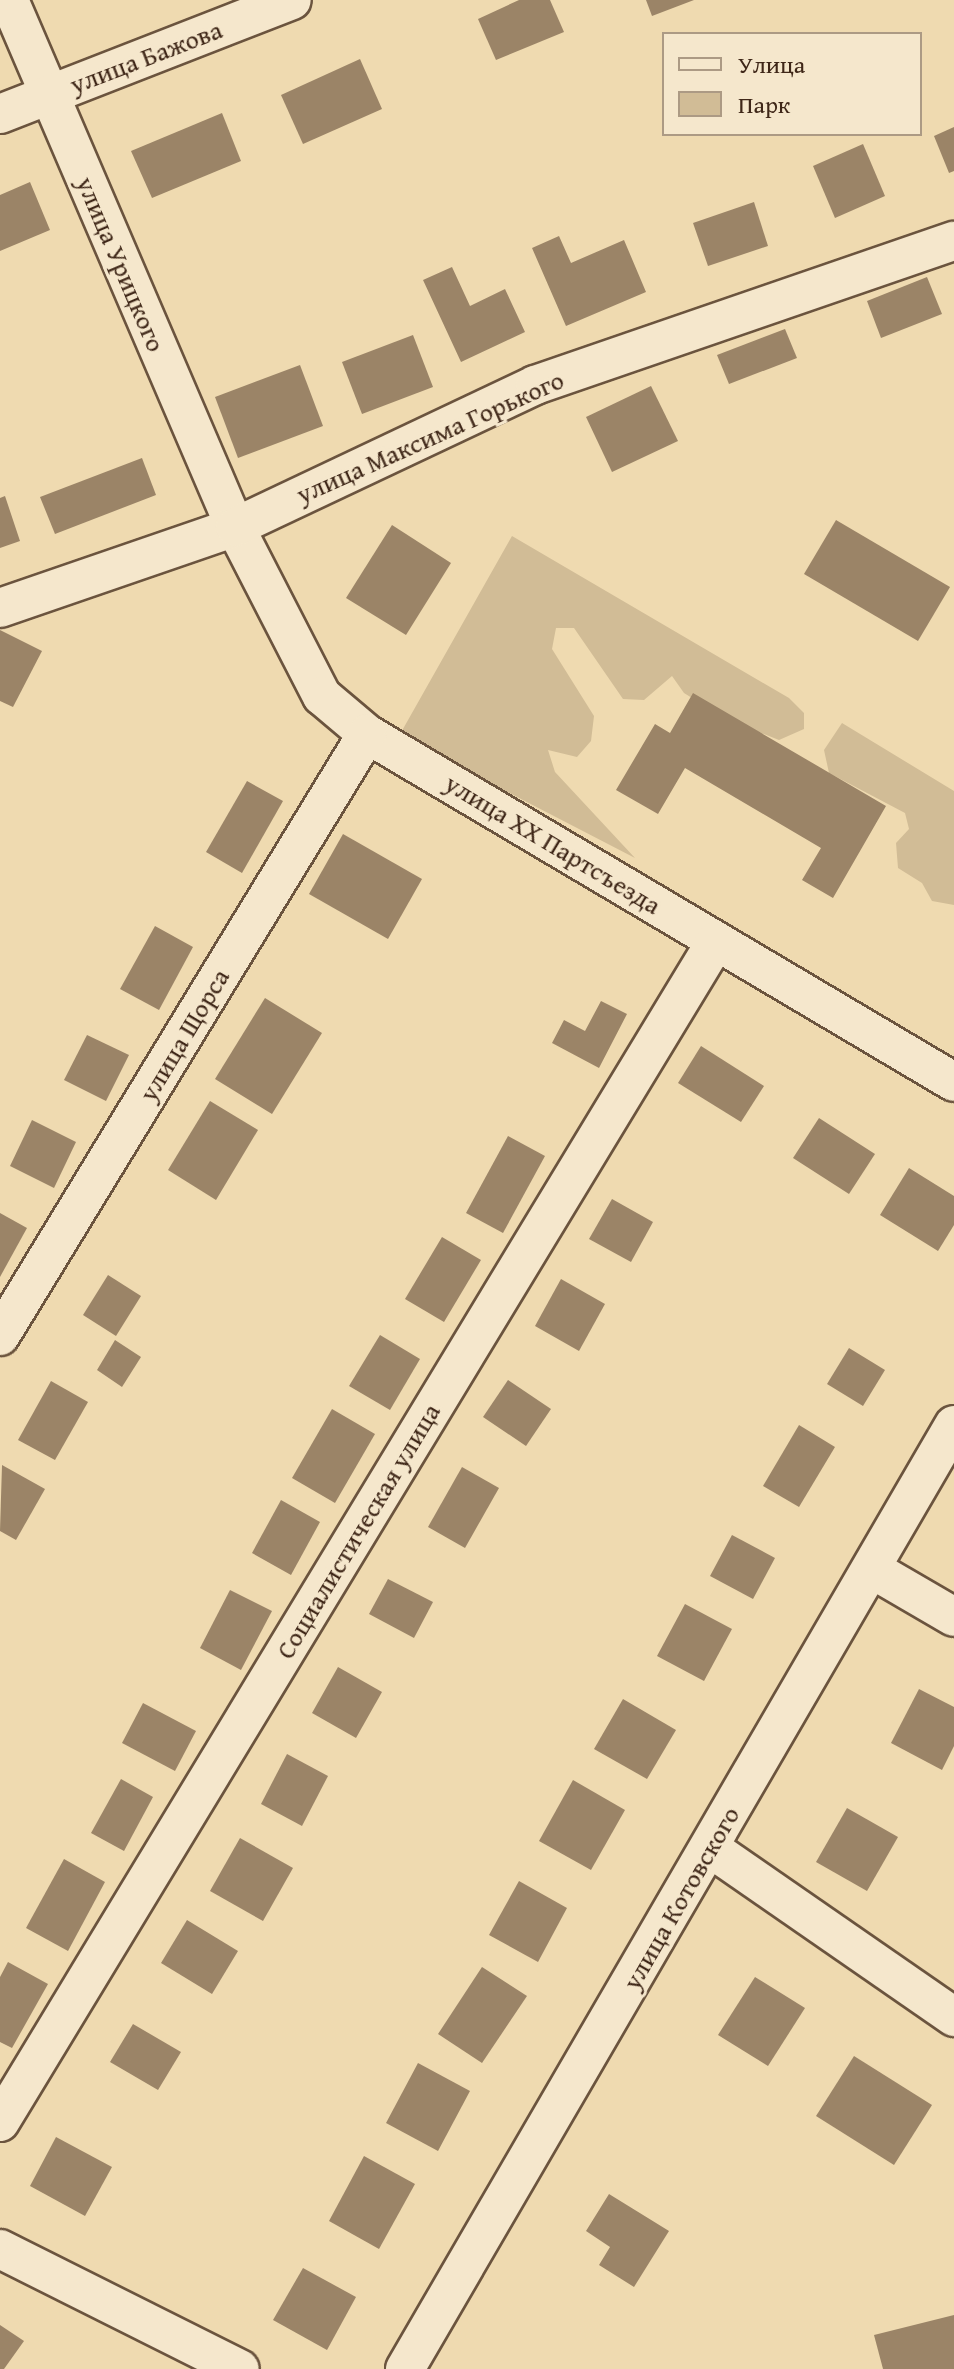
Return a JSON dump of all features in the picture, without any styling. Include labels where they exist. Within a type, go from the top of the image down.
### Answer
[{"type":"street","name":"улица Урицкого","points":[[9,0],[235,527]]},
{"type":"street","name":"улица Бажова","points":[[0,114],[292,0]]},
{"type":"street","name":"улица Максима Горького","points":[[0,608],[235,527],[535,385],[954,241]]},
{"type":"street","name":"улица XX Партсъезда","points":[[235,527],[322,696],[367,734],[954,1082]]},
{"type":"street","name":"улица Щорса","points":[[0,1336],[367,734]]},
{"type":"street","name":"Социалистическая улица","points":[[0,2122],[716,941]]},
{"type":"street","name":"улица Котовского","points":[[405,2369],[875,1571],[954,1425]]},
{"type":"street","points":[[875,1571],[954,1617]]},
{"type":"street","points":[[710,1848],[954,2017]]},
{"type":"street","points":[[0,2249],[240,2369]]},
{"type":"green space","points":[[512,536],[789,698],[804,713],[804,729],[779,740],[726,719],[684,693],[672,676],[644,700],[623,699],[574,628],[556,628],[552,649],[594,716],[591,741],[577,757],[548,750],[555,772],[635,858],[399,736]]},
{"type":"green space","points":[[842,723],[954,791],[954,905],[932,901],[922,883],[898,868],[896,843],[909,829],[905,813],[829,773],[824,750]]},
{"type":"building","points":[[519,0],[550,0],[564,32],[496,60],[478,19]]},
{"type":"building","points":[[646,0],[694,0],[652,16]]},
{"type":"building","points":[[360,59],[382,109],[303,144],[281,95]]},
{"type":"building","points":[[222,113],[241,161],[152,198],[131,151]]},
{"type":"building","points":[[954,127],[954,171],[949,173],[934,136]]},
{"type":"building","points":[[863,144],[885,196],[835,218],[813,166]]},
{"type":"building","points":[[30,182],[50,230],[0,251],[0,195]]},
{"type":"building","points":[[754,202],[768,246],[708,266],[693,223]]},
{"type":"building","points":[[559,236],[571,263],[624,240],[646,292],[566,326],[532,248]]},
{"type":"building","points":[[452,267],[470,306],[505,289],[525,332],[461,362],[423,280]]},
{"type":"building","points":[[927,277],[942,314],[881,338],[867,301]]},
{"type":"building","points":[[785,329],[797,358],[729,384],[717,355]]},
{"type":"building","points":[[413,335],[433,387],[362,414],[342,362]]},
{"type":"building","points":[[300,365],[323,426],[238,458],[215,397]]},
{"type":"building","points":[[651,386],[678,441],[612,472],[586,417]]},
{"type":"building","points":[[142,458],[156,495],[55,534],[40,497]]},
{"type":"building","points":[[5,496],[20,541],[0,548],[0,498]]},
{"type":"building","points":[[836,520],[950,587],[918,641],[804,574]]},
{"type":"building","points":[[392,525],[451,563],[406,635],[346,598]]},
{"type":"building","points":[[0,630],[42,651],[13,707],[0,701]]},
{"type":"building","points":[[693,693],[886,806],[833,898],[802,880],[821,848],[685,768],[658,814],[616,790],[655,724],[670,733]]},
{"type":"building","points":[[247,781],[283,801],[242,873],[206,852]]},
{"type":"building","points":[[343,834],[422,879],[388,939],[309,894]]},
{"type":"building","points":[[155,926],[193,947],[159,1010],[120,989]]},
{"type":"building","points":[[265,998],[322,1033],[272,1114],[215,1079]]},
{"type":"building","points":[[601,1001],[627,1014],[599,1068],[552,1043],[564,1020],[585,1031]]},
{"type":"building","points":[[87,1035],[129,1055],[106,1101],[64,1080]]},
{"type":"building","points":[[701,1046],[764,1086],[741,1122],[678,1083]]},
{"type":"building","points":[[210,1101],[258,1130],[216,1200],[168,1170]]},
{"type":"building","points":[[819,1118],[875,1154],[849,1194],[793,1158]]},
{"type":"building","points":[[32,1120],[76,1142],[54,1188],[10,1166]]},
{"type":"building","points":[[508,1136],[545,1156],[503,1233],[466,1213]]},
{"type":"building","points":[[909,1168],[954,1196],[954,1225],[938,1251],[880,1215]]},
{"type":"building","points":[[612,1199],[653,1222],[631,1262],[589,1239]]},
{"type":"building","points":[[0,1213],[27,1228],[0,1277]]},
{"type":"building","points":[[442,1237],[481,1260],[444,1322],[405,1299]]},
{"type":"building","points":[[108,1275],[141,1296],[116,1336],[83,1315]]},
{"type":"building","points":[[561,1279],[605,1304],[579,1351],[535,1326]]},
{"type":"building","points":[[380,1335],[420,1359],[390,1410],[349,1386]]},
{"type":"building","points":[[115,1340],[141,1357],[122,1387],[97,1370]]},
{"type":"building","points":[[849,1348],[885,1370],[863,1406],[827,1384]]},
{"type":"building","points":[[508,1380],[551,1409],[526,1446],[483,1417]]},
{"type":"building","points":[[51,1381],[88,1402],[55,1460],[18,1440]]},
{"type":"building","points":[[332,1409],[375,1434],[335,1503],[292,1478]]},
{"type":"building","points":[[799,1425],[835,1447],[799,1507],[763,1486]]},
{"type":"building","points":[[2,1465],[45,1489],[16,1540],[0,1531]]},
{"type":"building","points":[[462,1467],[499,1488],[465,1548],[428,1527]]},
{"type":"building","points":[[281,1500],[320,1522],[291,1575],[252,1553]]},
{"type":"building","points":[[732,1535],[775,1558],[753,1599],[710,1576]]},
{"type":"building","points":[[388,1579],[433,1602],[414,1638],[369,1614]]},
{"type":"building","points":[[230,1590],[272,1611],[241,1670],[200,1648]]},
{"type":"building","points":[[685,1604],[732,1629],[704,1681],[657,1656]]},
{"type":"building","points":[[338,1667],[382,1692],[356,1738],[312,1713]]},
{"type":"building","points":[[919,1689],[954,1707],[954,1746],[942,1770],[891,1743]]},
{"type":"building","points":[[623,1699],[676,1730],[647,1779],[594,1749]]},
{"type":"building","points":[[143,1703],[196,1731],[175,1771],[122,1743]]},
{"type":"building","points":[[287,1754],[328,1776],[302,1826],[261,1804]]},
{"type":"building","points":[[121,1779],[153,1797],[124,1851],[91,1833]]},
{"type":"building","points":[[573,1780],[625,1810],[591,1870],[539,1841]]},
{"type":"building","points":[[847,1808],[898,1837],[867,1891],[816,1862]]},
{"type":"building","points":[[240,1838],[293,1868],[263,1921],[210,1891]]},
{"type":"building","points":[[64,1859],[105,1882],[68,1951],[26,1928]]},
{"type":"building","points":[[519,1881],[567,1908],[538,1962],[489,1935]]},
{"type":"building","points":[[187,1920],[238,1951],[212,1994],[161,1963]]},
{"type":"building","points":[[8,1962],[48,1984],[12,2048],[0,2042],[0,1977]]},
{"type":"building","points":[[482,1967],[527,1996],[482,2063],[438,2034]]},
{"type":"building","points":[[755,1977],[805,2008],[768,2066],[718,2035]]},
{"type":"building","points":[[133,2024],[181,2052],[158,2090],[110,2062]]},
{"type":"building","points":[[854,2056],[932,2105],[894,2165],[816,2116]]},
{"type":"building","points":[[418,2063],[470,2091],[438,2151],[386,2123]]},
{"type":"building","points":[[56,2137],[112,2167],[85,2216],[30,2186]]},
{"type":"building","points":[[364,2156],[415,2184],[379,2249],[329,2221]]},
{"type":"building","points":[[609,2194],[669,2231],[634,2287],[599,2265],[610,2247],[586,2231]]},
{"type":"building","points":[[303,2268],[356,2297],[327,2350],[273,2320]]},
{"type":"building","points":[[954,2315],[954,2369],[883,2369],[874,2335]]},
{"type":"building","points":[[0,2325],[24,2341],[4,2369],[0,2369]]}]
